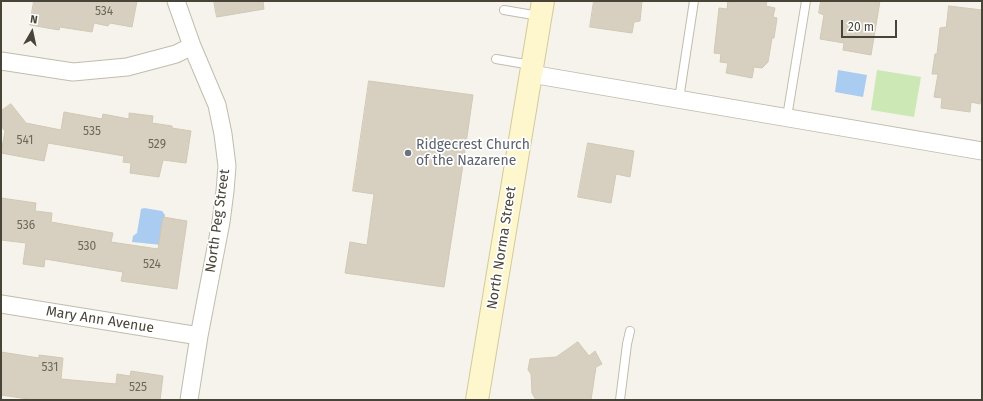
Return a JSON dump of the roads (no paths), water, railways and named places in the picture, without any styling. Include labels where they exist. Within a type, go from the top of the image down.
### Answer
[{"type":"main road","name":"North Norma Street","points":[[477,400],[541,8]]},
{"type":"street","name":"North Peg Street","points":[[176,1],[192,46],[217,105],[223,134],[227,166],[221,222],[199,336],[189,400]]},
{"type":"street","points":[[1,61],[72,72],[127,67],[176,54],[192,46]]},
{"type":"street","points":[[531,70],[679,99],[982,151]]},
{"type":"street","name":"Mary Ann Avenue","points":[[1,304],[199,336]]},
{"type":"lane","points":[[679,99],[694,1]]},
{"type":"lane","points":[[787,117],[806,1]]},
{"type":"lane","points":[[504,10],[541,8]]},
{"type":"lane","points":[[496,59],[531,70]]},
{"type":"lane","points":[[620,400],[630,331]]},
{"type":"water","points":[[838,70],[867,75],[863,97],[835,92]]},
{"type":"water","points":[[144,208],[162,211],[165,215],[162,245],[132,242],[133,236],[137,233],[141,209]]},
{"type":"place","name":"Ridgecrest Church of the Nazarene","points":[[408,153]]}]
